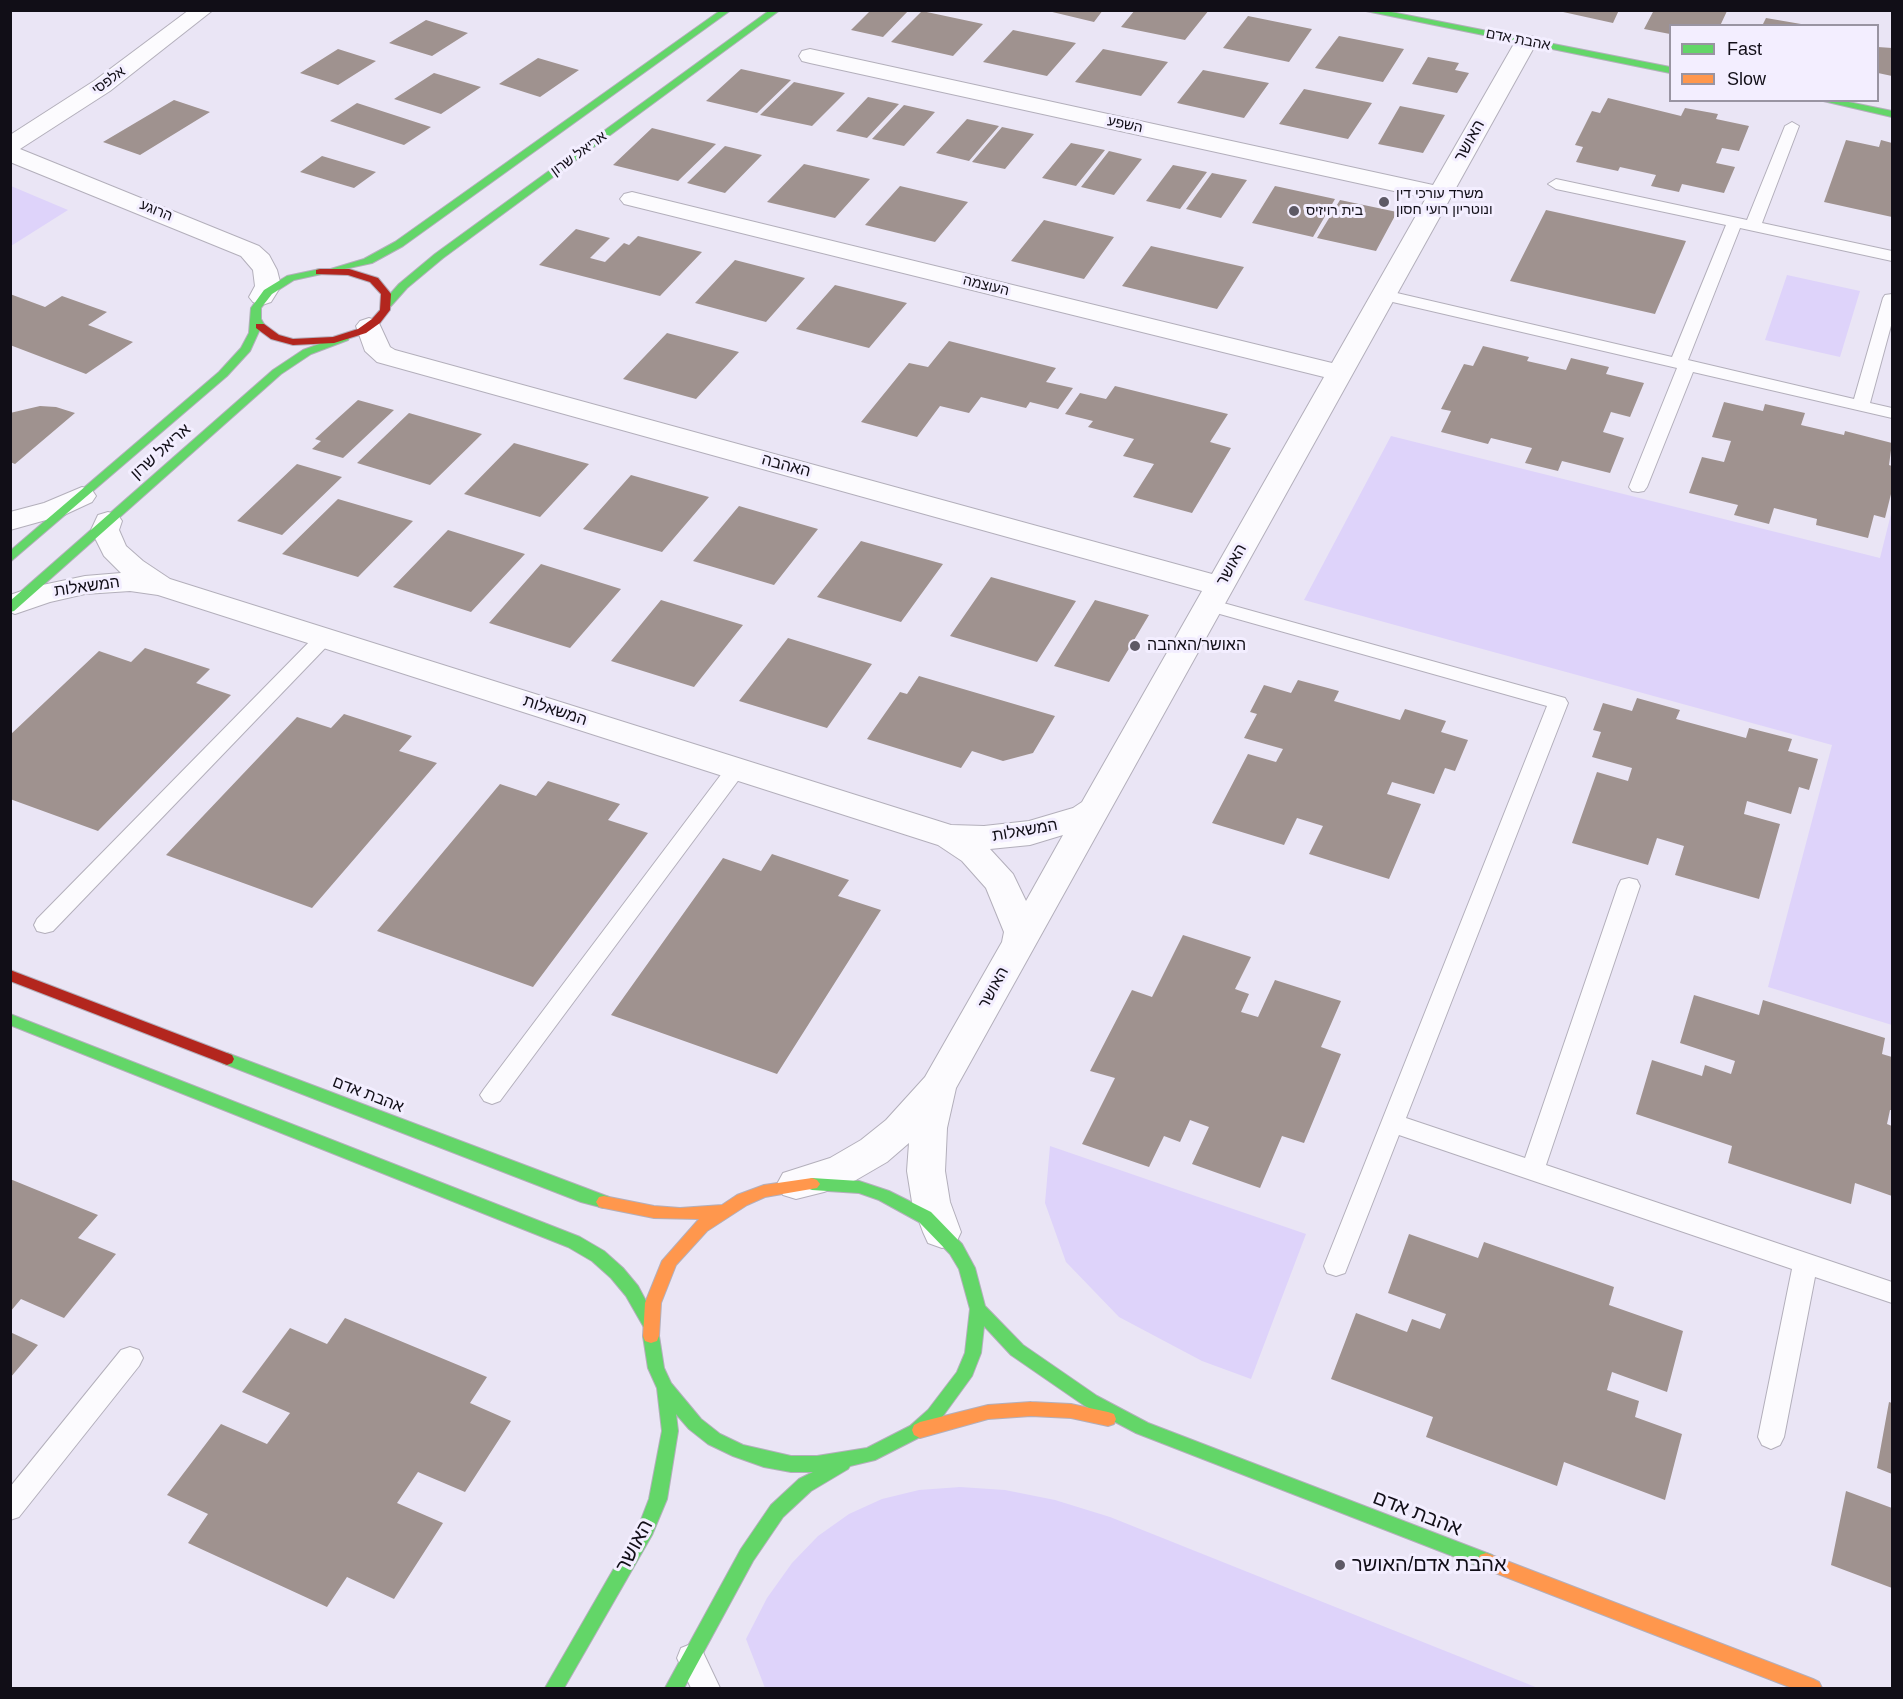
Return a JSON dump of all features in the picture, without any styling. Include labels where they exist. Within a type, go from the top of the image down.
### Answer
[{"type":"street","name":"אלפסי","points":[[10,145],[102,86],[203,10]]},
{"type":"street","name":"אריאל שרון","points":[[329,271],[368,261],[399,244],[727,10]]},
{"type":"street","name":"אריאל שרון","points":[[369,326],[381,315],[387,304],[403,286],[438,256],[776,10]]},
{"type":"street","name":"אהבת אדם","points":[[1365,10],[1669,70]]},
{"type":"street","name":"האושר","points":[[787,1186],[824,1177],[867,1155],[899,1130],[938,1088],[1526,42]]},
{"type":"street","name":"השפע","points":[[810,56],[1441,194]]},
{"type":"street","points":[[1833,102],[1893,114]]},
{"type":"street","name":"הרוגע","points":[[10,153],[250,250],[260,260],[265,270],[268,286],[259,308]]},
{"type":"street","name":"העוצמה","points":[[632,200],[1340,373]]},
{"type":"street","points":[[369,326],[344,338],[324,342],[293,342],[268,333],[259,308],[275,287],[291,278],[329,271],[349,272],[374,280],[383,289],[387,304]]},
{"type":"street","name":"אריאל שרון","points":[[10,558],[232,364],[249,343],[259,308]]},
{"type":"street","name":"האהבה","points":[[369,326],[378,351],[386,356],[1215,596]]},
{"type":"street","name":"אריאל שרון","points":[[13,606],[284,367],[315,348],[344,338]]},
{"type":"street","points":[[10,521],[54,509],[82,496]]},
{"type":"street","name":"המשאלות","points":[[108,521],[105,530],[114,550],[133,568],[161,585],[950,837],[974,853],[1001,883],[1013,906],[1021,932],[1019,944]]},
{"type":"street","name":"המשאלות","points":[[13,606],[50,592],[85,585],[115,582],[161,585]]},
{"type":"street","name":"המשאלות","points":[[950,837],[992,837],[1030,833],[1079,819],[1096,808]]},
{"type":"street","name":"אהבת אדם","points":[[10,975],[586,1197],[627,1208],[654,1212],[694,1214],[721,1211]]},
{"type":"street","points":[[10,1019],[574,1242],[598,1256],[617,1273],[632,1292],[650,1325]]},
{"type":"street","name":"האושר","points":[[938,1088],[929,1128],[926,1171],[931,1202],[942,1232]]},
{"type":"street","points":[[675,1689],[747,1555],[777,1512],[805,1485],[855,1458],[893,1444],[916,1431],[934,1415],[964,1376],[973,1353],[978,1309],[967,1268],[942,1232],[926,1217],[905,1204],[859,1187],[836,1184],[787,1186],[753,1196],[721,1211],[685,1242],[670,1261],[653,1303],[650,1325],[651,1347],[656,1368],[665,1388],[695,1424],[714,1439],[739,1451],[791,1464],[817,1464],[855,1458]]},
{"type":"street","name":"אהבת אדם","points":[[978,1309],[1017,1350],[1091,1401],[1142,1428],[1813,1689]]},
{"type":"street","name":"האושר","points":[[554,1689],[646,1529],[658,1499],[663,1482],[670,1431],[665,1388]]},
{"type":"street","name":"אהבת אדם","points":[[916,1431],[988,1412],[1031,1409],[1071,1411],[1142,1428]]},
{"type":"lane","points":[[1753,226],[1792,126]]},
{"type":"lane","points":[[1556,184],[1893,256]]},
{"type":"lane","points":[[1638,487],[1735,222]]},
{"type":"lane","points":[[1384,295],[1893,413]]},
{"type":"lane","points":[[1861,406],[1891,298]]},
{"type":"lane","points":[[1215,596],[1558,703],[1336,1266]]},
{"type":"lane","points":[[45,925],[324,638]]},
{"type":"lane","points":[[492,1095],[736,769]]},
{"type":"lane","points":[[1533,1170],[1629,886]]},
{"type":"lane","points":[[1392,1123],[1893,1292]]},
{"type":"lane","points":[[1771,1437],[1806,1262]]},
{"type":"lane","points":[[10,1508],[130,1358]]},
{"type":"lane","points":[[691,1658],[706,1689]]},
{"type":"shaded area","points":[[11,186],[68,210],[11,246]]},
{"type":"shaded area","points":[[1787,275],[1860,291],[1840,357],[1765,340]]},
{"type":"shaded area","points":[[1391,436],[1880,558],[1892,510],[1892,1025],[1768,987],[1832,745],[1304,600]]},
{"type":"shaded area","points":[[1050,1146],[1306,1234],[1251,1379],[1202,1361],[1119,1317],[1066,1262],[1045,1203]]},
{"type":"shaded area","points":[[960,1487],[1005,1490],[1055,1500],[1110,1517],[1538,1688],[765,1688],[746,1639],[767,1598],[792,1563],[818,1536],[849,1514],[882,1499],[919,1490]]},
{"type":"building","points":[[871,10],[909,10],[883,37],[851,30]]},
{"type":"building","points":[[1044,10],[1103,10],[1094,22]]},
{"type":"building","points":[[1135,10],[1209,10],[1185,40],[1121,27]]},
{"type":"building","points":[[1554,10],[1619,10],[1613,23]]},
{"type":"building","points":[[1654,10],[1727,11],[1721,24],[1669,24],[1669,34],[1644,29]]},
{"type":"building","points":[[922,11],[983,24],[953,56],[891,42]]},
{"type":"building","points":[[1248,16],[1312,29],[1289,62],[1223,48]]},
{"type":"building","points":[[1766,18],[1801,24],[1763,24]]},
{"type":"building","points":[[426,20],[468,33],[432,56],[389,43]]},
{"type":"building","points":[[1013,30],[1076,43],[1047,76],[983,62]]},
{"type":"building","points":[[1339,36],[1404,49],[1383,82],[1315,68]]},
{"type":"building","points":[[1879,47],[1892,48],[1892,76],[1879,73]]},
{"type":"building","points":[[338,49],[376,61],[338,85],[300,73]]},
{"type":"building","points":[[1103,49],[1168,62],[1141,96],[1075,82]]},
{"type":"building","points":[[1428,57],[1459,63],[1455,70],[1469,73],[1457,93],[1412,84]]},
{"type":"building","points":[[538,58],[579,70],[540,97],[499,84]]},
{"type":"building","points":[[741,69],[791,80],[757,113],[706,101]]},
{"type":"building","points":[[1203,70],[1269,83],[1244,118],[1177,103]]},
{"type":"building","points":[[434,73],[481,87],[441,114],[394,99]]},
{"type":"building","points":[[794,82],[845,93],[812,126],[760,115]]},
{"type":"building","points":[[1304,89],[1372,103],[1348,139],[1279,124]]},
{"type":"building","points":[[868,97],[899,104],[867,138],[836,131]]},
{"type":"building","points":[[1608,98],[1681,116],[1685,108],[1718,114],[1716,119],[1749,126],[1739,151],[1722,148],[1716,163],[1735,167],[1724,193],[1682,184],[1679,192],[1651,186],[1656,175],[1620,167],[1618,171],[1576,162],[1583,147],[1575,145],[1592,111],[1600,113]]},
{"type":"building","points":[[174,100],[210,112],[140,155],[103,142]]},
{"type":"building","points":[[357,103],[431,127],[404,145],[330,121]]},
{"type":"building","points":[[904,105],[935,112],[904,146],[872,139]]},
{"type":"building","points":[[1400,106],[1445,115],[1423,153],[1378,144]]},
{"type":"building","points":[[967,119],[999,126],[969,161],[936,153]]},
{"type":"building","points":[[1002,127],[1034,134],[1005,169],[972,162]]},
{"type":"building","points":[[652,128],[716,144],[678,181],[613,165]]},
{"type":"building","points":[[1846,140],[1879,147],[1881,140],[1892,143],[1892,217],[1824,202]]},
{"type":"building","points":[[1071,143],[1105,150],[1076,186],[1042,178]]},
{"type":"building","points":[[725,146],[762,155],[725,193],[687,183]]},
{"type":"building","points":[[1109,151],[1142,159],[1114,195],[1081,187]]},
{"type":"building","points":[[322,156],[376,172],[354,188],[300,172]]},
{"type":"building","points":[[804,164],[870,179],[835,218],[767,202]]},
{"type":"building","points":[[1173,165],[1207,172],[1180,209],[1146,201]]},
{"type":"building","points":[[1212,173],[1247,180],[1221,218],[1186,209]]},
{"type":"building","points":[[900,186],[968,202],[935,242],[865,225]]},
{"type":"building","name":"בית רויזיס","points":[[1275,186],[1335,199],[1313,237],[1252,223]]},
{"type":"building","points":[[1340,200],[1397,212],[1376,251],[1317,238]]},
{"type":"building","points":[[1546,210],[1686,241],[1655,314],[1510,281]]},
{"type":"building","points":[[1044,220],[1114,237],[1084,279],[1011,261]]},
{"type":"building","points":[[576,229],[610,238],[590,258],[605,262],[624,243],[629,245],[638,236],[702,252],[660,296],[539,265]]},
{"type":"building","points":[[1151,246],[1244,267],[1217,309],[1122,286]]},
{"type":"building","points":[[735,260],[805,278],[766,322],[695,303]]},
{"type":"building","points":[[835,285],[907,303],[869,348],[796,329]]},
{"type":"building","points":[[10,294],[45,307],[62,296],[107,312],[88,325],[133,342],[86,374],[10,345]]},
{"type":"building","points":[[667,333],[739,352],[696,399],[623,379]]},
{"type":"building","points":[[949,341],[1056,368],[1046,382],[1073,388],[1058,409],[1030,402],[1026,408],[981,397],[969,413],[940,406],[917,437],[861,422],[909,363],[928,367]]},
{"type":"building","points":[[1483,346],[1529,357],[1527,361],[1566,370],[1571,358],[1609,367],[1606,374],[1644,383],[1630,417],[1611,412],[1603,432],[1624,438],[1610,473],[1562,461],[1558,471],[1525,463],[1532,448],[1491,438],[1488,444],[1441,432],[1451,411],[1441,409],[1464,364],[1473,366]]},
{"type":"building","points":[[1115,386],[1228,414],[1210,442],[1231,448],[1192,513],[1133,497],[1154,464],[1123,456],[1134,439],[1088,427],[1093,421],[1065,414],[1080,393],[1106,399]]},
{"type":"building","points":[[358,400],[394,410],[343,458],[312,449],[321,441],[315,439]]},
{"type":"building","points":[[1724,402],[1763,411],[1765,404],[1805,413],[1801,425],[1844,435],[1845,431],[1892,443],[1889,465],[1892,466],[1892,490],[1885,518],[1874,515],[1868,538],[1816,525],[1817,519],[1774,508],[1769,524],[1734,515],[1738,505],[1689,493],[1702,457],[1724,462],[1731,441],[1712,437]]},
{"type":"building","points":[[40,406],[56,407],[75,413],[15,464],[10,462],[10,413]]},
{"type":"building","points":[[409,413],[482,434],[430,485],[357,463]]},
{"type":"building","points":[[514,443],[589,464],[540,517],[464,494]]},
{"type":"building","points":[[297,464],[342,477],[282,535],[237,521]]},
{"type":"building","points":[[631,475],[709,497],[662,552],[583,529]]},
{"type":"building","points":[[338,499],[413,521],[358,577],[282,554]]},
{"type":"building","points":[[739,506],[818,529],[774,585],[693,561]]},
{"type":"building","points":[[448,530],[525,554],[471,612],[393,587]]},
{"type":"building","points":[[861,541],[943,564],[901,622],[817,597]]},
{"type":"building","points":[[541,564],[621,589],[570,648],[489,623]]},
{"type":"building","points":[[991,577],[1076,601],[1037,662],[950,636]]},
{"type":"building","points":[[661,600],[743,625],[694,687],[611,661]]},
{"type":"building","points":[[1095,600],[1149,615],[1109,682],[1054,666]]},
{"type":"building","points":[[788,638],[872,664],[827,728],[739,701]]},
{"type":"building","points":[[145,648],[210,669],[196,683],[231,695],[98,831],[10,799],[10,735],[99,651],[131,662]]},
{"type":"building","points":[[919,676],[1055,716],[1033,753],[1003,761],[972,751],[961,768],[867,739],[900,692],[907,694]]},
{"type":"building","points":[[1298,680],[1339,691],[1334,701],[1400,720],[1405,709],[1446,721],[1441,732],[1468,740],[1455,771],[1445,768],[1434,794],[1392,782],[1387,794],[1421,804],[1389,879],[1309,854],[1323,826],[1297,818],[1284,845],[1212,823],[1248,754],[1276,762],[1283,749],[1244,738],[1257,714],[1250,712],[1264,685],[1291,693]]},
{"type":"building","points":[[1637,698],[1680,710],[1676,719],[1746,738],[1749,728],[1792,739],[1788,751],[1818,759],[1809,790],[1799,787],[1791,814],[1747,801],[1744,814],[1780,824],[1759,899],[1675,875],[1684,846],[1657,838],[1648,865],[1572,843],[1597,772],[1628,781],[1632,768],[1592,757],[1601,732],[1593,730],[1603,703],[1632,711]]},
{"type":"building","points":[[344,714],[412,736],[399,751],[437,763],[312,908],[166,855],[297,717],[331,728]]},
{"type":"building","points":[[548,781],[620,804],[608,820],[648,833],[533,987],[377,931],[500,784],[536,796]]},
{"type":"building","points":[[772,854],[849,880],[838,896],[881,910],[777,1074],[611,1015],[723,858],[761,871]]},
{"type":"building","points":[[1183,935],[1251,957],[1235,989],[1249,994],[1241,1012],[1258,1017],[1275,980],[1341,1001],[1321,1047],[1341,1054],[1304,1143],[1282,1136],[1260,1188],[1192,1164],[1209,1127],[1190,1120],[1180,1142],[1164,1136],[1149,1167],[1082,1144],[1115,1078],[1090,1071],[1132,990],[1152,997]]},
{"type":"building","points":[[1694,995],[1759,1015],[1763,1000],[1885,1038],[1882,1054],[1892,1057],[1892,1110],[1890,1110],[1887,1124],[1892,1126],[1892,1196],[1855,1183],[1851,1204],[1728,1163],[1732,1146],[1636,1114],[1652,1060],[1702,1076],[1705,1065],[1731,1074],[1735,1061],[1680,1043]]},
{"type":"building","points":[[10,1179],[98,1215],[78,1238],[116,1254],[64,1318],[21,1299],[10,1312]]},
{"type":"building","points":[[1409,1234],[1478,1258],[1484,1242],[1614,1287],[1609,1305],[1683,1331],[1667,1392],[1612,1372],[1607,1390],[1639,1401],[1635,1417],[1682,1434],[1665,1500],[1564,1462],[1557,1486],[1426,1437],[1433,1417],[1331,1379],[1356,1313],[1407,1332],[1412,1319],[1440,1329],[1446,1314],[1388,1293]]},
{"type":"building","points":[[345,1318],[487,1377],[470,1403],[511,1421],[465,1492],[418,1472],[397,1503],[443,1523],[394,1599],[347,1577],[327,1607],[188,1543],[208,1514],[167,1495],[221,1424],[267,1444],[290,1413],[242,1392],[290,1328],[327,1344]]},
{"type":"building","points":[[10,1332],[38,1345],[10,1378]]},
{"type":"building","points":[[1889,1402],[1892,1403],[1892,1474],[1877,1468]]},
{"type":"building","points":[[1846,1491],[1892,1508],[1892,1588],[1831,1565]]},
{"type":"traffic: fast","points":[[329,271],[368,261],[399,244],[727,10]]},
{"type":"traffic: fast","points":[[387,304],[403,286],[439,256],[776,10]]},
{"type":"traffic: fast","points":[[1365,10],[1669,70]]},
{"type":"traffic: fast","points":[[1833,102],[1892,114]]},
{"type":"traffic: fast","points":[[260,326],[256,319],[256,308],[268,292],[291,278],[320,272]]},
{"type":"traffic: fast","points":[[10,558],[223,374],[246,349],[254,333],[256,319]]},
{"type":"traffic: fast","points":[[10,608],[277,372],[307,352],[344,338]]},
{"type":"traffic: fast","points":[[10,1019],[574,1242],[598,1256],[617,1273],[632,1291],[650,1325]]},
{"type":"traffic: fast","points":[[227,1059],[604,1202]]},
{"type":"traffic: fast","points":[[651,1336],[656,1368],[665,1388],[695,1424],[714,1439],[739,1451],[764,1459],[791,1464],[817,1464],[869,1455],[916,1431],[934,1415],[964,1376],[973,1353],[978,1309],[967,1268],[956,1249],[925,1217],[884,1195],[859,1187],[812,1184]]},
{"type":"traffic: fast","points":[[978,1309],[1017,1350],[1091,1401],[1142,1428],[1486,1561]]},
{"type":"traffic: fast","points":[[554,1688],[646,1529],[658,1499],[670,1431],[665,1388]]},
{"type":"traffic: fast","points":[[674,1688],[747,1555],[777,1511],[805,1485],[842,1464]]},
{"type":"traffic: slow","points":[[651,1336],[653,1303],[670,1261],[701,1226],[742,1200],[764,1191],[812,1184]]},
{"type":"traffic: slow","points":[[604,1202],[654,1212],[680,1214],[721,1211]]},
{"type":"traffic: slow","points":[[920,1430],[988,1412],[1031,1409],[1071,1411],[1108,1419]]},
{"type":"traffic: slow","points":[[1486,1561],[1813,1688]]},
{"type":"traffic: jam","points":[[260,326],[275,337],[293,342],[334,340],[362,331],[376,321],[385,310],[386,294],[374,280],[349,272],[320,272]]},
{"type":"traffic: jam","points":[[10,975],[227,1059]]},
{"type":"place","name":"משרד עורכי דין ונוטריון רועי חסון","points":[[1384,202]]},
{"type":"place","name":"בית רויזיס","points":[[1294,211]]},
{"type":"place","name":"האושר/האהבה","points":[[1135,646]]},
{"type":"place","name":"אהבת אדם/האושר","points":[[1340,1565]]}]
